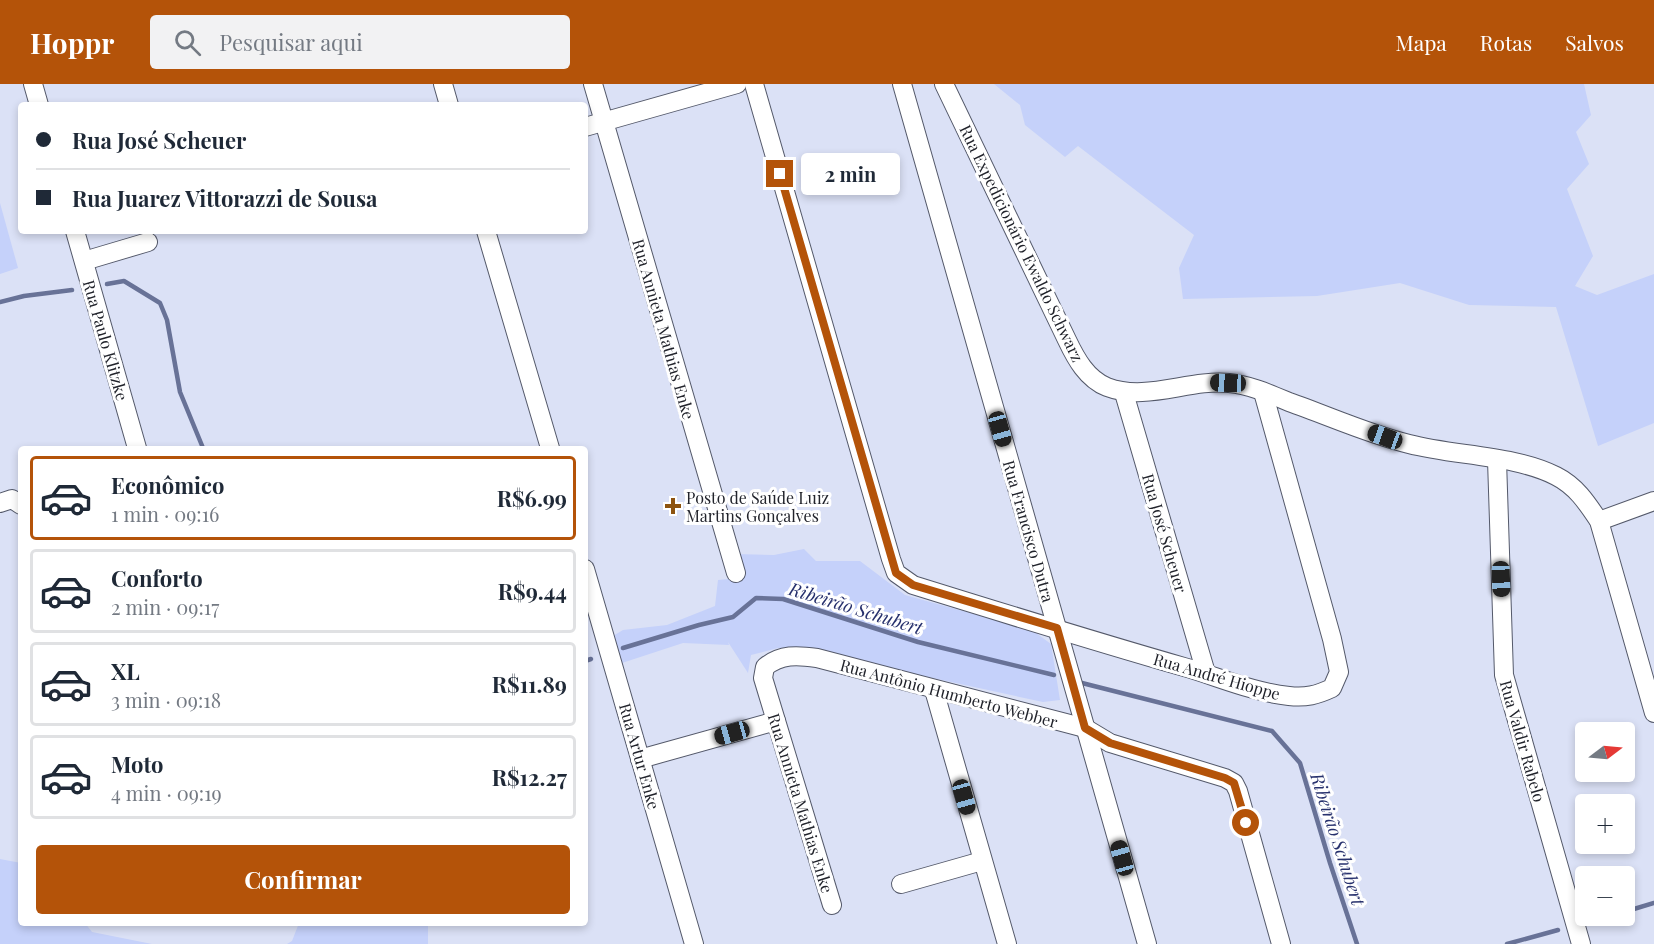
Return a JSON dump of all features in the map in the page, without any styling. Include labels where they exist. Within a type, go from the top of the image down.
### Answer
[{"type":"street","points":[[33,84],[38,102]]},
{"type":"street","points":[[442,84],[448,102]]},
{"type":"street","name":"Rua Annieta Mathias Enke","points":[[593,84],[736,573]]},
{"type":"street","points":[[588,126],[737,84]]},
{"type":"street","name":"Rua André Hioppe","points":[[754,84],[896,573],[913,585],[1272,694],[1314,697],[1332,688],[1339,672],[1332,639],[1263,392]]},
{"type":"street","name":"Rua Francisco Dutra","points":[[902,84],[1147,944]]},
{"type":"street","name":"Rua Expedicionário Ewaldo Schwarz","points":[[944,84],[1078,362],[1088,374],[1104,386],[1124,393]]},
{"type":"street","name":"Rua Paulo Klitzke","points":[[76,234],[136,446]]},
{"type":"street","points":[[487,234],[549,446]]},
{"type":"street","points":[[84,261],[148,242]]},
{"type":"street","points":[[1124,393],[1212,382],[1242,385],[1410,444],[1540,469],[1570,484],[1583,497],[1599,521],[1654,713]]},
{"type":"street","name":"Rua José Scheuer","points":[[1124,393],[1206,673]]},
{"type":"street","name":"Rua Valdir Rabelo","points":[[1497,460],[1504,675],[1581,944]]},
{"type":"street","points":[[0,503],[12,499],[18,503]]},
{"type":"street","points":[[1599,521],[1654,501]]},
{"type":"street","name":"Rua Artur Enke","points":[[588,579],[694,944]]},
{"type":"street","name":"Rua Antônio Humberto Webber","points":[[765,667],[782,657],[817,658],[1085,728],[1110,743],[1225,778],[1234,783],[1238,791],[1281,944]]},
{"type":"street","name":"Rua Annieta Mathias Enke","points":[[765,667],[763,678],[832,905]]},
{"type":"street","points":[[934,690],[1007,944]]},
{"type":"street","points":[[640,759],[776,721]]},
{"type":"street","points":[[901,884],[982,861]]},
{"type":"shaded area","points":[[994,84],[1584,84],[1591,115],[1576,132],[1589,164],[1567,189],[1593,256],[1575,286],[1597,295],[1654,274],[1654,423],[1598,446],[1556,307],[1469,305],[1400,283],[1317,296],[1183,299],[1179,268],[1194,235],[1078,146],[1065,157],[1025,125],[1020,105]]},
{"type":"shaded area","points":[[0,203],[18,268],[0,274]]},
{"type":"shaded area","points":[[804,549],[816,561],[860,561],[905,595],[1032,630],[1051,644],[1060,700],[1043,702],[808,651],[778,648],[751,655],[748,673],[728,642],[729,645],[683,643],[622,663],[613,636],[623,630],[667,625],[715,606],[718,580],[728,579],[735,554],[774,555]]},
{"type":"shaded area","points":[[0,859],[18,862],[18,926],[87,926],[92,932],[152,944],[0,944]]},
{"type":"shaded area","points":[[298,926],[428,926],[428,944],[287,944],[292,941]]},
{"type":"waterway","name":"Ribeirão Schubert","points":[[107,284],[124,281],[160,303],[167,320],[180,392],[202,446]]},
{"type":"waterway","name":"Ribeirão Schubert","points":[[0,302],[24,296],[72,290]]},
{"type":"waterway","name":"Ribeirão Schubert","points":[[623,648],[733,617],[756,598],[783,599],[918,642],[1054,675]]},
{"type":"waterway","name":"Ribeirão Schubert","points":[[1082,683],[1272,731],[1300,763],[1357,944]]},
{"type":"waterway","points":[[1635,909],[1654,903]]},
{"type":"waterway","points":[[1507,944],[1558,930]]},
{"type":"place","name":"Posto de Saúde Luiz Martins Gonçalves","points":[[673,506]]},
{"type":"route","points":[[780,174],[896,573],[913,585],[1057,628],[1085,728],[1110,743],[1225,778],[1234,783],[1246,823]]}]
